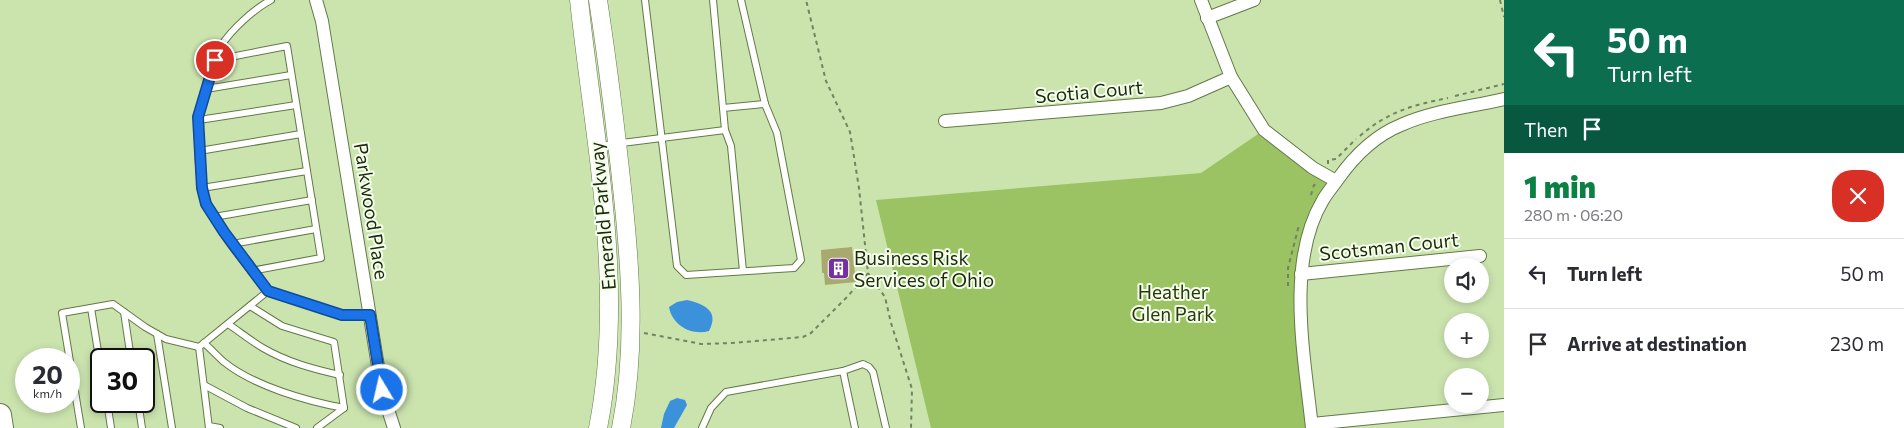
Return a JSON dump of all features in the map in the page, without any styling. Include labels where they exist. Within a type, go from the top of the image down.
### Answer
[{"type":"highway","points":[[0,415],[2,428]]},
{"type":"main road","name":"Emerald Parkway","points":[[579,0],[609,273],[610,309],[602,410],[598,428]]},
{"type":"main road","name":"Emerald Parkway","points":[[598,0],[617,143],[630,272],[628,379],[621,428]]},
{"type":"street","name":"Parkwood Place","points":[[316,0],[322,21],[382,390],[394,428]]},
{"type":"street","points":[[1201,0],[1230,77],[1264,130],[1313,168],[1336,181]]},
{"type":"street","points":[[1207,18],[1254,0]]},
{"type":"street","name":"Scotia Court","points":[[945,122],[1161,104],[1188,96],[1230,77]]},
{"type":"street","points":[[1504,99],[1427,116],[1401,124],[1375,139],[1353,158],[1322,201],[1312,224],[1303,255],[1300,305],[1312,426],[1504,405]]},
{"type":"street","name":"Scotsman Court","points":[[1301,274],[1480,256]]},
{"type":"lane","points":[[271,0],[238,26],[220,47],[215,60],[198,120],[202,188],[206,204],[251,271],[268,291],[342,315],[370,315]]},
{"type":"lane","points":[[645,0],[677,266],[686,275],[794,268],[800,260],[777,133],[765,104],[741,0]]},
{"type":"lane","points":[[713,0],[725,130],[731,146],[743,271]]},
{"type":"lane","points":[[215,60],[286,46],[291,75],[321,258],[251,271]]},
{"type":"lane","points":[[206,89],[291,75]]},
{"type":"lane","points":[[723,108],[765,104]]},
{"type":"lane","points":[[198,120],[296,105]]},
{"type":"lane","points":[[596,146],[725,130]]},
{"type":"lane","points":[[199,150],[301,134]]},
{"type":"lane","points":[[202,188],[307,171]]},
{"type":"lane","points":[[214,217],[312,200]]},
{"type":"lane","points":[[232,244],[316,229]]},
{"type":"lane","points":[[202,345],[268,291]]},
{"type":"lane","points":[[81,428],[62,314],[112,304],[166,339],[202,345],[226,363],[264,386],[319,404],[344,408]]},
{"type":"lane","points":[[250,306],[282,326],[334,342],[344,408]]},
{"type":"lane","points":[[91,308],[97,348]]},
{"type":"lane","points":[[124,312],[129,348]]},
{"type":"lane","points":[[228,324],[263,348],[283,358],[310,368],[340,375]]},
{"type":"lane","points":[[157,334],[172,428]]},
{"type":"lane","points":[[202,345],[209,427],[220,428]]},
{"type":"lane","points":[[702,428],[711,408],[726,392],[842,371],[864,364],[873,372],[886,428]]},
{"type":"lane","points":[[842,371],[853,427]]},
{"type":"lane","points":[[204,385],[247,408],[296,428]]},
{"type":"lane","points":[[318,428],[344,408]]},
{"type":"lane","points":[[109,413],[111,428]]},
{"type":"lane","points":[[140,413],[142,428]]},
{"type":"path","points":[[806,0],[826,81],[850,132],[859,188],[868,273],[885,296],[912,389],[911,428]]},
{"type":"path","points":[[1500,0],[1504,17]]},
{"type":"path","points":[[644,333],[700,344],[803,337],[811,333],[868,273]]},
{"type":"green space","name":"Heather Glen Park","points":[[1264,130],[1336,181],[1303,255],[1312,428],[931,428],[876,200],[1201,173]]},
{"type":"water","points":[[687,300],[704,306],[711,313],[712,324],[709,331],[696,332],[683,328],[674,319],[669,307],[677,302]]},
{"type":"water","points":[[677,398],[685,400],[687,405],[674,428],[661,428],[664,414],[670,401]]},
{"type":"building","name":"Business Risk Services of Ohio","points":[[852,247],[856,282],[825,285],[824,273],[822,273],[821,250]]},
{"type":"place","name":"Business Risk Services of Ohio","points":[[838,268]]},
{"type":"route","points":[[215,60],[198,117],[202,188],[206,204],[251,271],[268,291],[342,315],[370,315],[382,390]]}]
